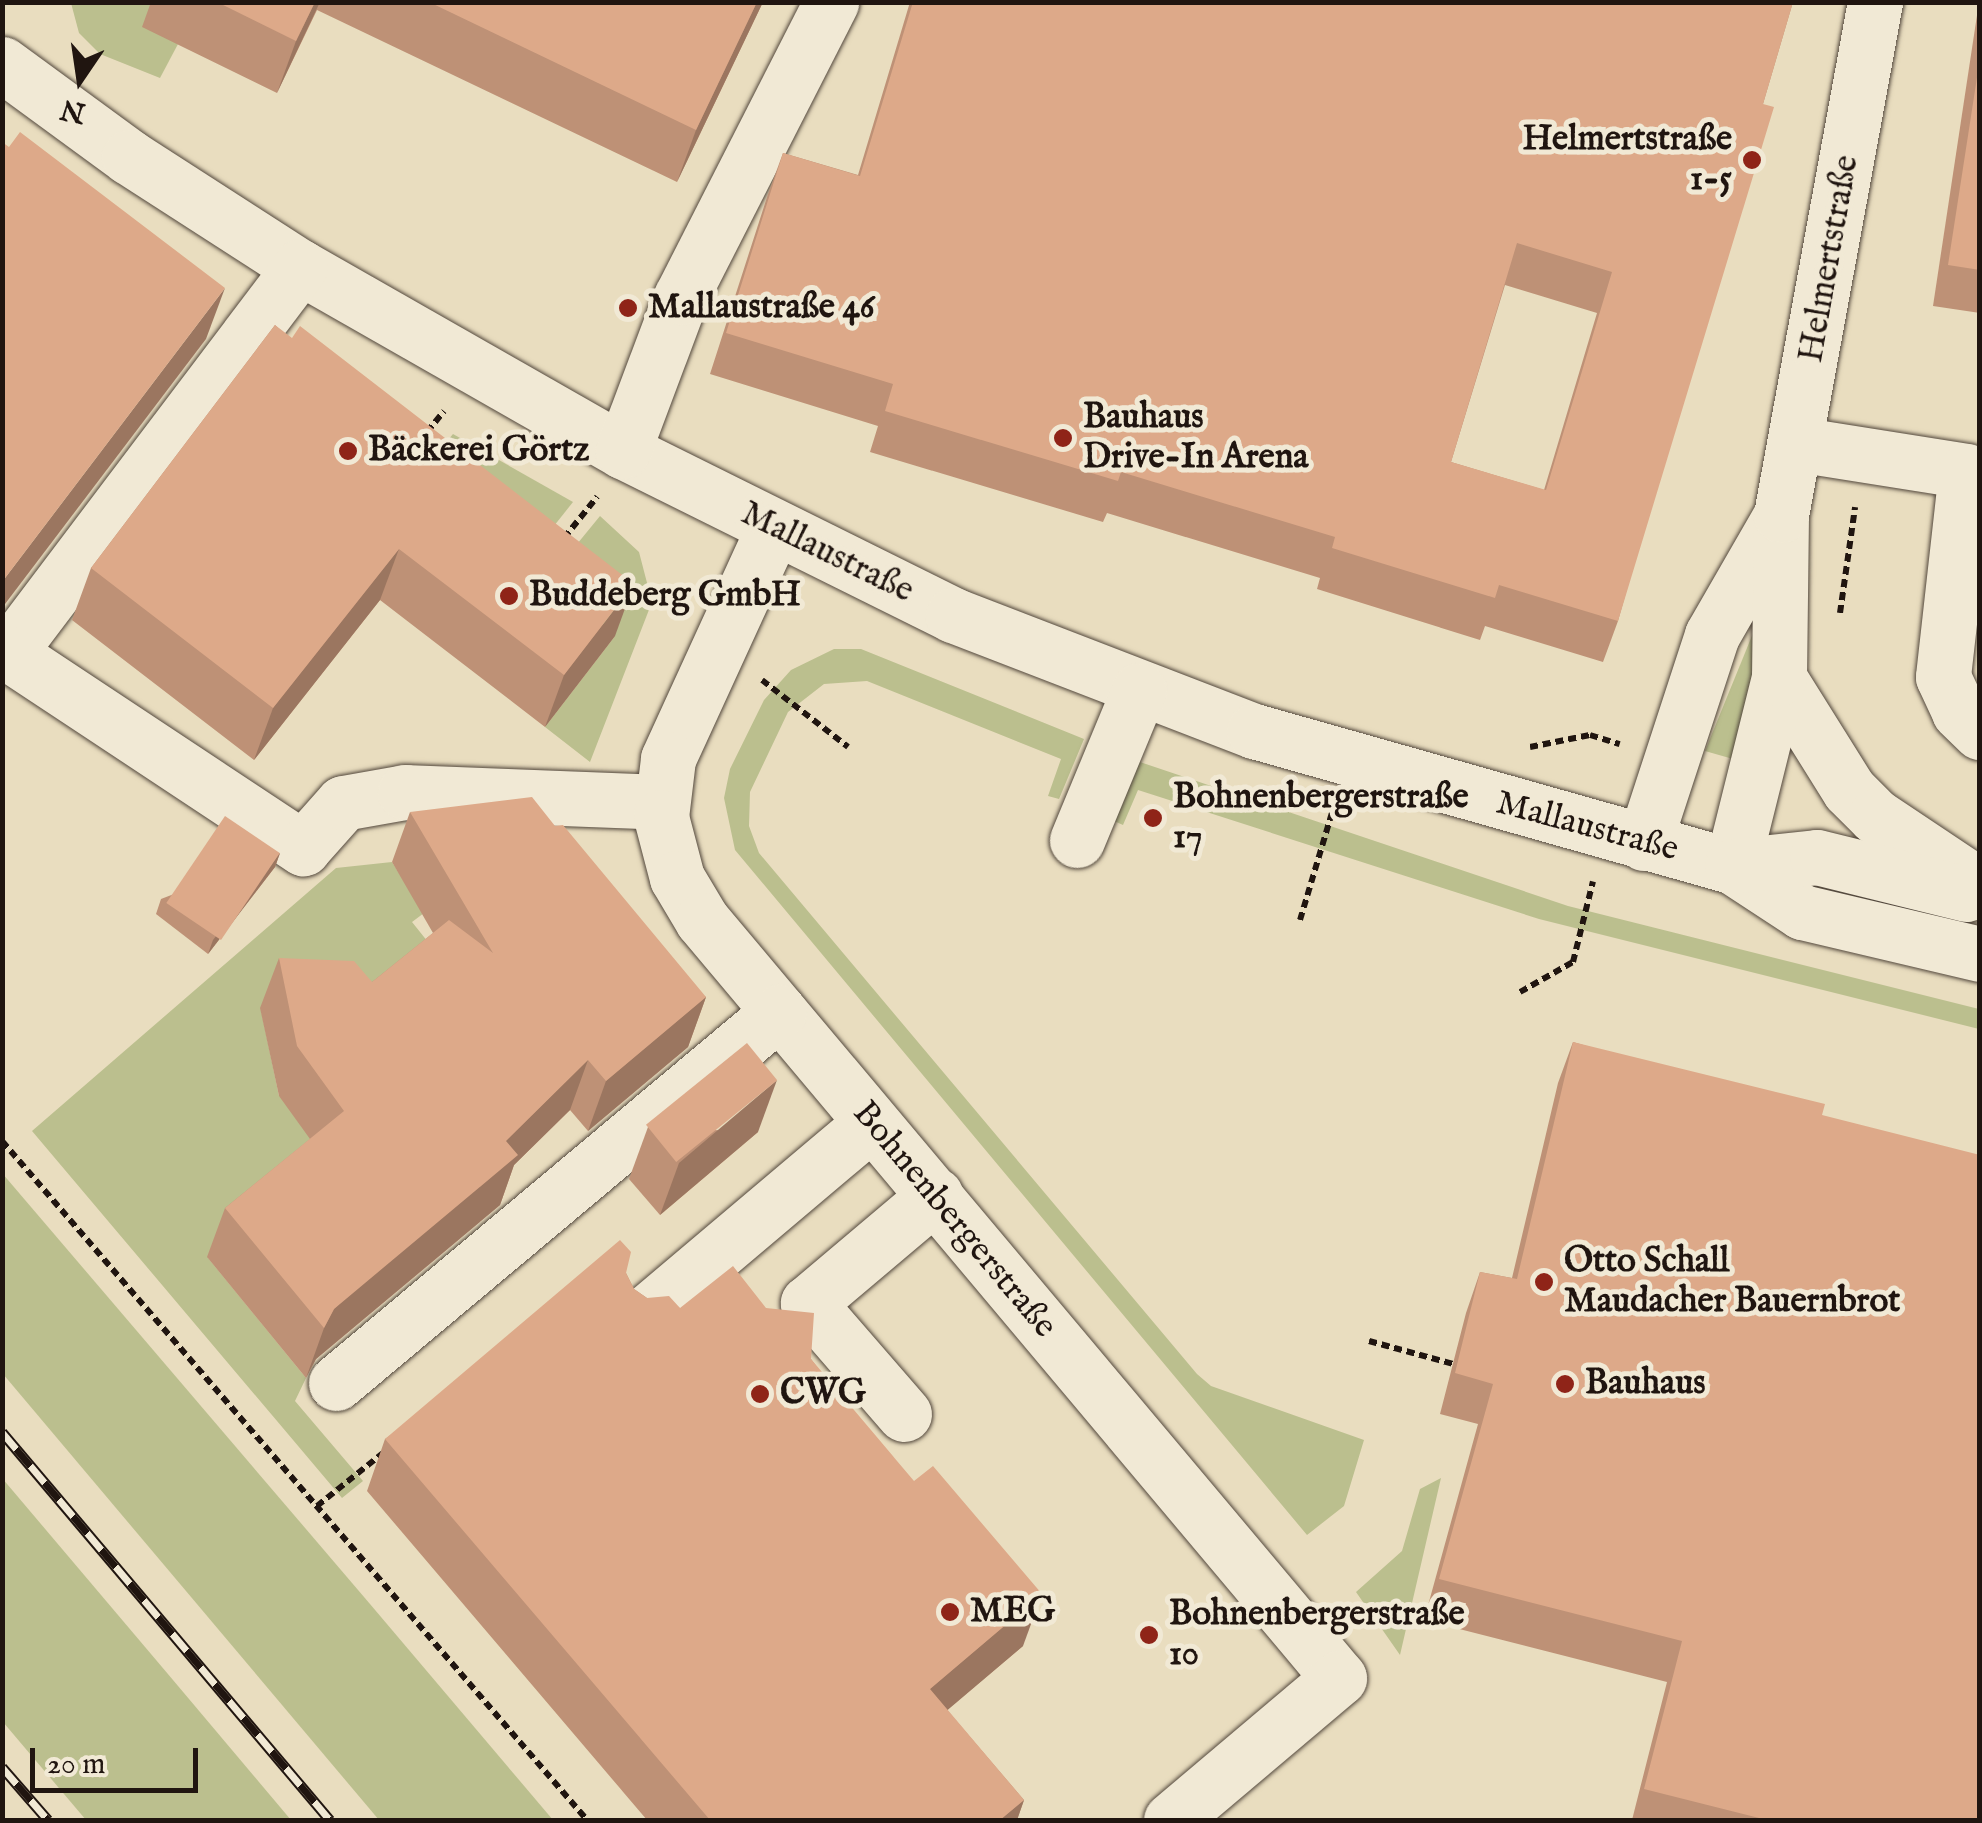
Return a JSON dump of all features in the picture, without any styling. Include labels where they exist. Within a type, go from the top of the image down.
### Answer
[{"type":"street","points":[[623,451],[681,297],[832,2]]},
{"type":"street","name":"Helmertstraße","points":[[1732,866],[1779,678],[1780,515],[1875,2]]},
{"type":"street","name":"Mallaustraße","points":[[2,64],[129,158],[300,267],[623,451],[953,615],[1139,690],[1378,769],[1732,866],[1802,912],[1980,954]]},
{"type":"street","points":[[300,267],[8,653],[303,848],[342,803],[405,792],[661,802]]},
{"type":"street","points":[[1796,444],[1973,472],[1943,677],[1959,712],[1980,732]]},
{"type":"street","name":"Helmertstraße","points":[[1625,838],[1712,635],[1780,515]]},
{"type":"street","name":"Bohnenbergerstraße","points":[[774,527],[673,741],[661,802],[667,851],[688,900],[1339,1678],[1172,1820]]},
{"type":"street","points":[[1779,678],[1849,790],[1875,816],[1980,886]]},
{"type":"street","points":[[1077,840],[1139,690]]},
{"type":"street","name":"Mallaustraße","points":[[1732,866],[1817,857],[1980,897]]},
{"type":"street","points":[[336,1383],[779,1012]]},
{"type":"street","points":[[638,1320],[871,1123]]},
{"type":"street","points":[[904,1414],[808,1303],[936,1195]]},
{"type":"path","points":[[419,441],[470,365]]},
{"type":"path","points":[[560,543],[623,451]]},
{"type":"path","points":[[1838,628],[1862,456]]},
{"type":"path","points":[[715,649],[848,746]]},
{"type":"path","points":[[1300,920],[1334,807]]},
{"type":"path","points":[[1520,992],[1574,962],[1625,838]]},
{"type":"path","points":[[2,1141],[587,1820]]},
{"type":"path","points":[[1369,1341],[1452,1364]]},
{"type":"path","points":[[317,1506],[395,1444]]},
{"type":"green space","points":[[71,3],[154,3],[178,44],[160,78],[100,54],[79,33]]},
{"type":"green space","points":[[453,434],[573,502],[523,565],[414,480]]},
{"type":"green space","points":[[600,516],[639,552],[652,602],[590,762],[545,727],[615,636],[546,582]]},
{"type":"green space","points":[[1765,616],[1740,761],[1705,751],[1758,621]]},
{"type":"green space","points":[[834,649],[861,649],[1084,739],[1059,799],[1048,796],[1061,759],[867,681],[824,684],[788,712],[750,792],[749,826],[759,853],[1197,1374],[1211,1386],[1364,1440],[1344,1506],[1307,1535],[735,850],[724,798],[730,769],[764,700],[791,670]]},
{"type":"green space","points":[[1137,761],[1568,906],[1979,1009],[1979,1029],[1539,919],[1138,790],[1123,825],[1114,821]]},
{"type":"green space","points":[[392,862],[424,913],[412,922],[464,987],[261,1010],[279,1096],[347,1107],[208,1258],[306,1378],[295,1401],[363,1481],[342,1498],[32,1131],[336,868]]},
{"type":"green space","points":[[2,1173],[553,1820],[379,1820],[3,1374]]},
{"type":"green space","points":[[2,1478],[291,1820],[86,1820],[3,1722]]},
{"type":"green space","points":[[1441,1478],[1400,1655],[1356,1592],[1402,1551],[1420,1489]]},
{"type":"building","points":[[217,2],[315,2],[296,41]]},
{"type":"building","points":[[429,2],[757,2],[696,130]]},
{"type":"building","points":[[913,2],[1793,2],[1763,104],[1774,107],[1618,621],[1499,585],[1495,598],[1332,548],[1335,537],[1121,472],[1118,481],[885,411],[893,384],[726,333],[783,153],[860,176]],"holes":[[[1517,243],[1612,272],[1546,490],[1451,462]]]},
{"type":"building","points":[[1980,58],[1980,270],[1948,265]]},
{"type":"building","points":[[20,132],[225,288],[2,582],[2,142],[9,147]]},
{"type":"building","points":[[275,325],[292,338],[300,326],[634,584],[564,675],[399,549],[273,708],[91,568]]},
{"type":"building","points":[[532,797],[555,826],[563,825],[706,997],[606,1081],[588,1060],[506,1141],[518,1155],[334,1309],[324,1328],[225,1208],[344,1111],[297,1046],[279,958],[354,961],[372,982],[449,920],[493,953],[410,812]]},
{"type":"building","points":[[225,816],[280,853],[221,940],[166,903]]},
{"type":"building","points":[[1573,1042],[1825,1104],[1822,1115],[1980,1155],[1980,1820],[1767,1820],[1644,1789],[1682,1641],[1439,1579],[1493,1384],[1455,1373],[1467,1324],[1480,1272],[1517,1279]]},
{"type":"building","points":[[747,1043],[777,1080],[676,1162],[646,1125]]},
{"type":"building","points":[[620,1240],[631,1252],[626,1273],[634,1289],[647,1298],[669,1296],[680,1308],[733,1266],[766,1308],[814,1313],[811,1359],[914,1481],[933,1466],[1042,1594],[930,1689],[1024,1800],[1000,1820],[710,1820],[385,1439]]},
{"type":"railway","points":[[2,1432],[330,1820]]},
{"type":"railway","points":[[2,1767],[48,1820]]},
{"type":"place","name":"Helmertstraße 1-5","points":[[1752,160]]},
{"type":"place","name":"Mallaustraße 46","points":[[628,308]]},
{"type":"place","name":"Bauhaus Drive-In Arena","points":[[1063,438]]},
{"type":"place","name":"Bäckerei Görtz","points":[[348,451]]},
{"type":"place","name":"Buddeberg GmbH","points":[[509,596]]},
{"type":"place","name":"Bohnenbergerstraße 17","points":[[1153,818]]},
{"type":"place","name":"Otto Schall Maudacher Bauernbrot","points":[[1544,1282]]},
{"type":"place","name":"Bauhaus","points":[[1565,1384]]},
{"type":"place","name":"CWG","points":[[760,1394]]},
{"type":"place","name":"MEG","points":[[950,1612]]},
{"type":"place","name":"Bohnenbergerstraße 10","points":[[1149,1635]]}]
